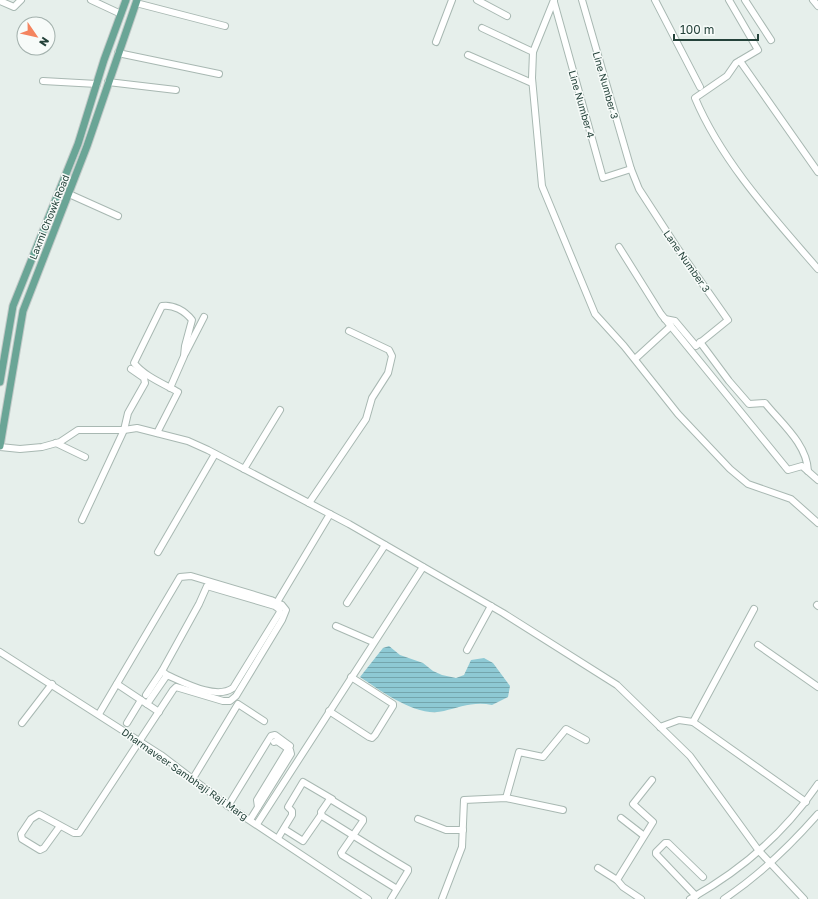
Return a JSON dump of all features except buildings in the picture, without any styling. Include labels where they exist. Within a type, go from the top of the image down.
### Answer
[{"type":"main road","name":"Laxmi Chowk Road","points":[[0,382],[13,306],[78,144],[101,70],[126,0]]},
{"type":"main road","name":"Laxmi Chowk Road","points":[[0,446],[23,311],[32,284],[87,146],[110,74],[136,1]]},
{"type":"main road","points":[[101,70],[110,74]]},
{"type":"street","points":[[0,1],[14,7],[21,0]]},
{"type":"street","points":[[91,0],[121,14]]},
{"type":"street","points":[[436,42],[452,0]]},
{"type":"street","points":[[478,0],[507,16]]},
{"type":"street","name":"Line Number 3","points":[[582,0],[631,169]]},
{"type":"street","points":[[655,0],[700,88]]},
{"type":"street","points":[[728,0],[758,50],[740,61],[727,76],[695,98],[702,116],[741,177],[818,269]]},
{"type":"street","points":[[745,0],[771,40]]},
{"type":"street","points":[[813,0],[818,6]]},
{"type":"street","points":[[136,1],[225,26]]},
{"type":"street","points":[[554,1],[533,52],[532,83],[542,186],[595,314],[635,359],[678,414],[730,469],[748,484],[791,500],[818,523]]},
{"type":"street","name":"Line Number 4","points":[[554,1],[603,178],[631,169]]},
{"type":"street","points":[[482,28],[533,52]]},
{"type":"street","points":[[118,53],[220,74]]},
{"type":"street","points":[[468,55],[532,83]]},
{"type":"street","points":[[740,61],[818,172]]},
{"type":"street","points":[[42,81],[97,84]]},
{"type":"street","points":[[108,82],[176,90]]},
{"type":"street","name":"Lane Number 3","points":[[631,169],[639,189],[676,246],[728,320],[700,342]]},
{"type":"street","points":[[69,194],[118,216]]},
{"type":"street","points":[[619,247],[665,319],[788,470],[802,466],[818,480]]},
{"type":"street","points":[[156,433],[178,392],[139,369],[134,363],[162,306],[169,304],[188,315],[192,320],[184,346],[184,356]]},
{"type":"street","points":[[170,388],[204,317]]},
{"type":"street","points":[[665,319],[675,321],[696,346],[700,342],[748,404],[764,403],[802,448],[808,460],[808,471]]},
{"type":"street","points":[[635,359],[671,326]]},
{"type":"street","points":[[309,503],[366,420],[372,398],[388,373],[392,356],[388,350],[349,330]]},
{"type":"street","points":[[82,520],[124,430],[128,413],[146,380],[131,369]]},
{"type":"street","points":[[244,469],[280,410]]},
{"type":"street","points":[[0,446],[20,449],[42,447],[56,443],[78,430],[124,430],[137,428],[188,441],[330,514],[491,606],[617,685],[690,756],[759,851],[772,863],[804,899]]},
{"type":"street","points":[[56,443],[85,456]]},
{"type":"street","points":[[158,552],[215,454]]},
{"type":"street","points":[[279,599],[330,514]]},
{"type":"street","points":[[347,603],[385,545]]},
{"type":"street","points":[[256,824],[423,567]]},
{"type":"street","points":[[60,826],[44,848],[40,850],[22,839],[21,834],[31,819],[39,814],[74,833],[79,833],[172,690],[176,687],[223,701],[230,701],[236,696],[282,620],[286,610],[282,605],[190,576],[180,577],[99,714]]},
{"type":"street","points":[[147,704],[165,673],[207,586],[279,609],[280,612],[233,688],[228,692],[223,693],[207,690],[165,673]]},
{"type":"street","points":[[467,650],[491,606]]},
{"type":"street","points":[[693,722],[754,609]]},
{"type":"street","points":[[336,626],[373,642]]},
{"type":"street","points":[[758,645],[818,687]]},
{"type":"street","name":"Dharmaveer Sambhaji Raji Marg","points":[[0,652],[162,755],[192,780],[228,806],[368,899]]},
{"type":"street","points":[[146,695],[165,673]]},
{"type":"street","points":[[329,711],[369,737],[372,738],[375,735],[393,704],[351,677]]},
{"type":"street","points":[[22,722],[52,684]]},
{"type":"street","points":[[117,684],[159,712]]},
{"type":"street","points":[[127,723],[141,700]]},
{"type":"street","points":[[192,780],[238,704],[264,721]]},
{"type":"street","points":[[660,727],[680,720],[693,722],[806,802]]},
{"type":"street","points":[[506,798],[519,752],[543,757],[566,729],[586,740]]},
{"type":"street","points":[[228,806],[271,736],[275,735],[290,745],[257,800],[258,807],[250,820]]},
{"type":"street","points":[[274,742],[279,742],[288,749]]},
{"type":"street","points":[[617,880],[643,835],[656,824],[633,804],[652,780]]},
{"type":"street","points":[[278,838],[292,814],[288,807],[303,782],[363,818],[363,821],[341,853],[397,889]]},
{"type":"street","points":[[704,877],[668,843],[665,843],[656,852],[656,854],[693,897],[738,870],[775,837],[806,802],[818,784]]},
{"type":"street","points":[[442,899],[462,847],[464,800],[506,798],[563,810]]},
{"type":"street","points":[[284,829],[304,841],[332,799]]},
{"type":"street","points":[[724,899],[748,883],[772,863],[818,814]]},
{"type":"street","points":[[321,815],[408,870],[391,899]]},
{"type":"street","points":[[621,818],[643,835]]},
{"type":"street","points":[[418,819],[446,830],[463,830]]},
{"type":"street","points":[[598,868],[617,880],[623,887],[641,899]]},
{"type":"water","points":[[389,646],[400,655],[423,663],[433,671],[442,675],[456,678],[464,675],[471,660],[484,658],[493,663],[510,686],[508,697],[492,705],[473,704],[444,711],[422,711],[411,707],[389,696],[360,677],[383,648]]}]
